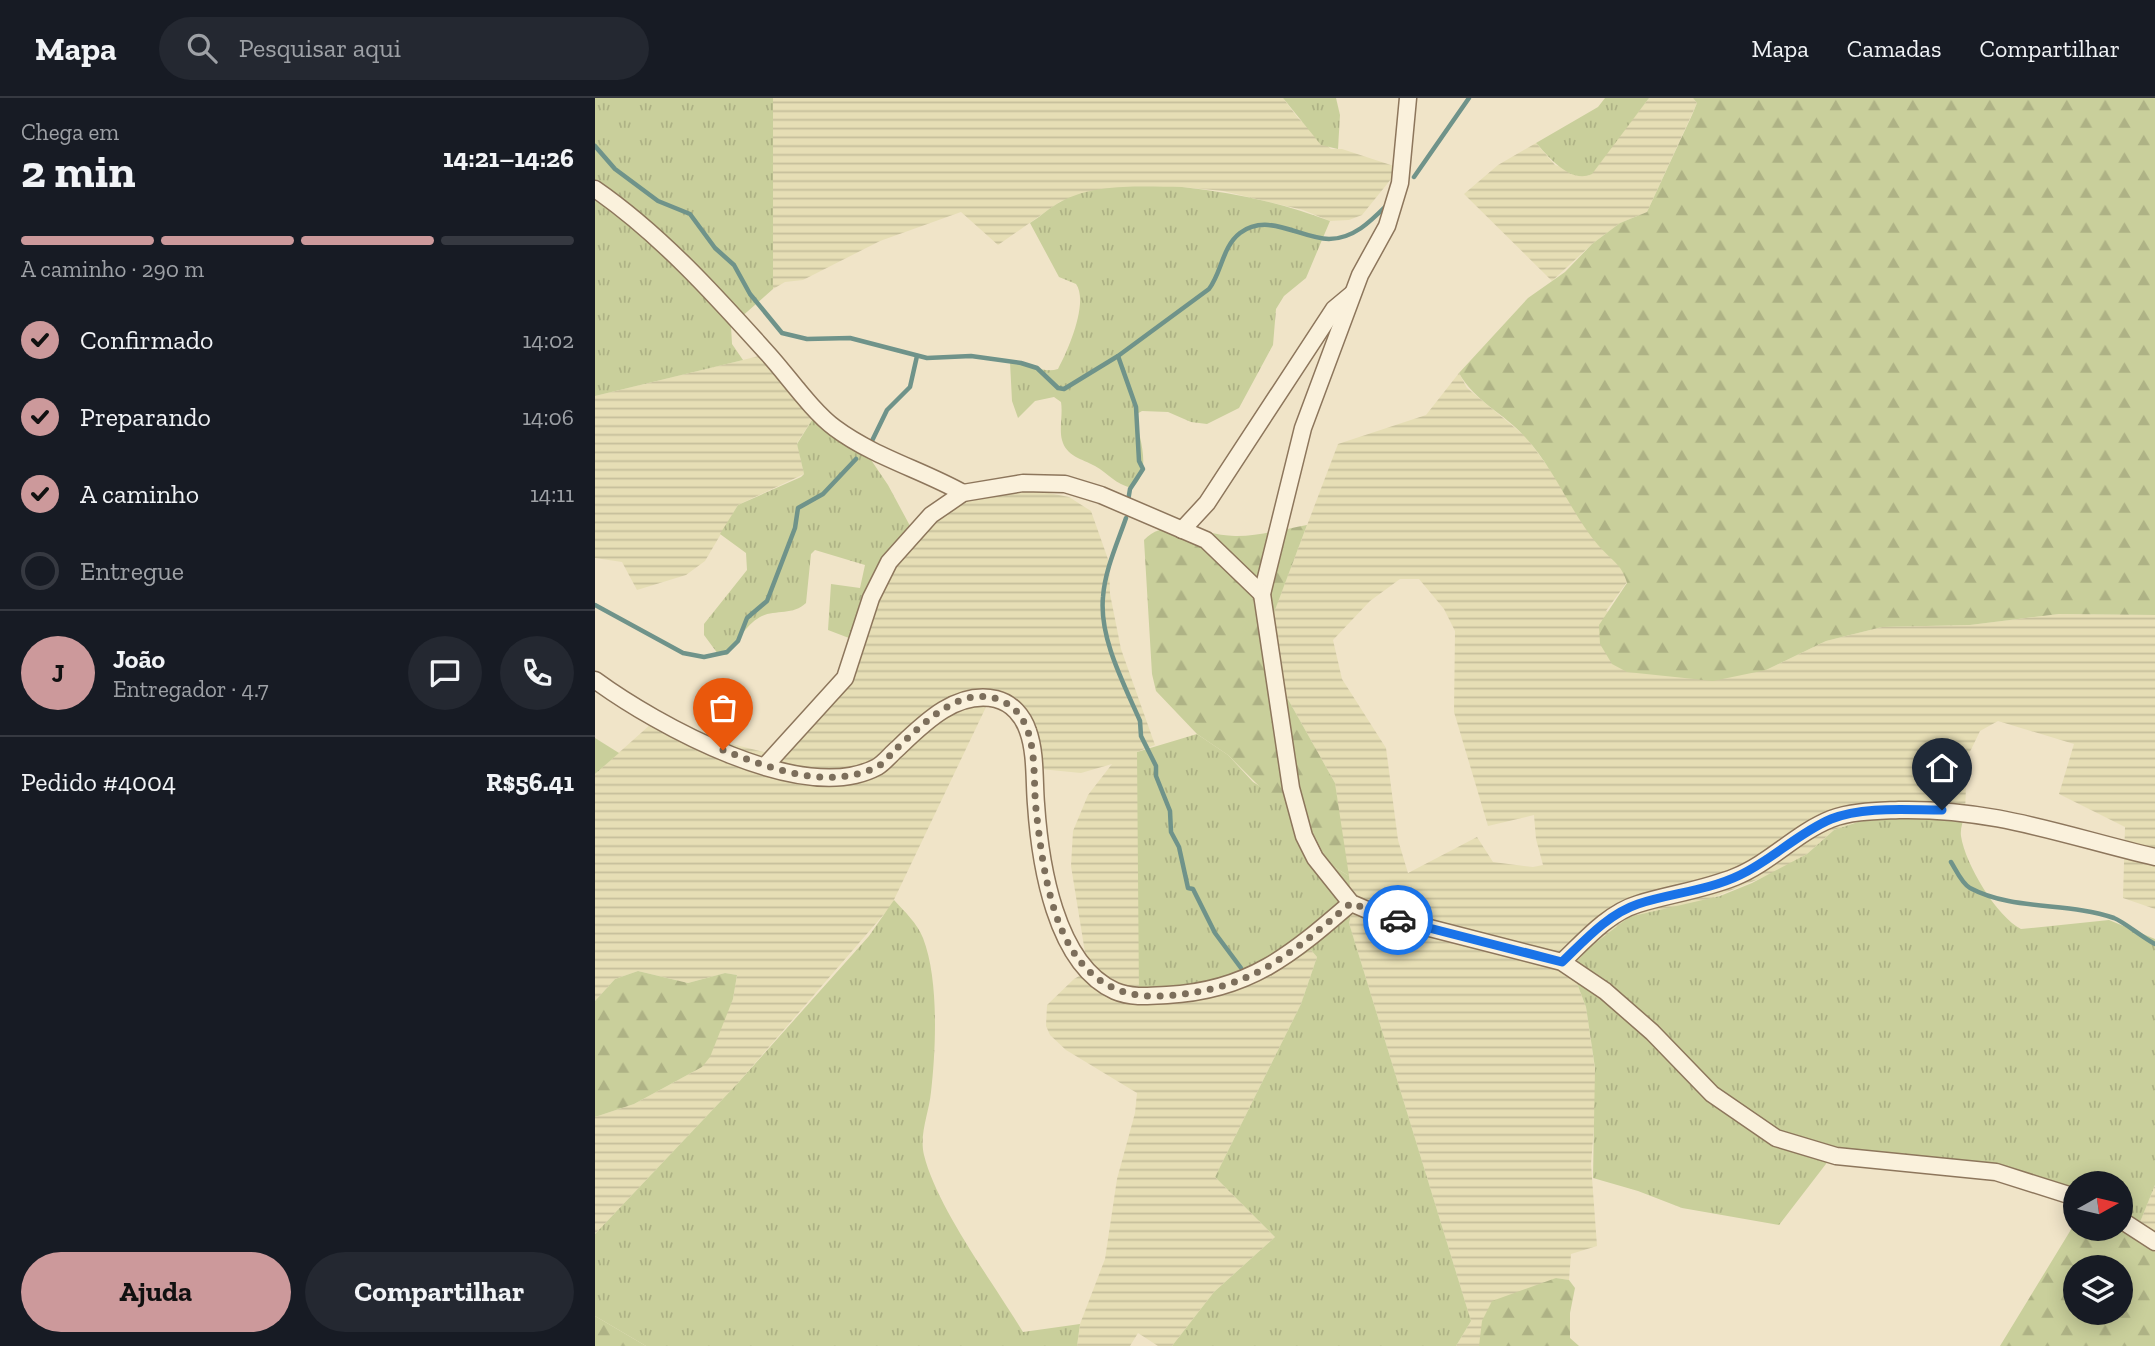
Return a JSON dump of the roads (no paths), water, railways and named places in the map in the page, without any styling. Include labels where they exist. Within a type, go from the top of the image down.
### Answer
[{"type":"street","points":[[1408,98],[1400,183],[1387,226],[1354,292],[1304,428],[1262,594],[1291,788],[1304,836],[1315,859],[1351,903],[1379,915],[1562,962],[1605,990],[1652,1032],[1712,1094],[1776,1138],[1836,1156],[1996,1172],[2063,1193]]},
{"type":"street","points":[[595,189],[626,210],[658,240],[743,325],[834,427],[876,453],[929,474],[963,493]]},
{"type":"street","points":[[1182,530],[1206,503],[1335,309],[1354,292]]},
{"type":"street","points":[[765,766],[845,678],[871,598],[889,562],[931,515],[963,493],[1023,483],[1065,484],[1122,502],[1206,540],[1262,594]]},
{"type":"street","points":[[595,680],[680,735],[765,766],[827,777],[853,774],[878,766],[936,714],[954,704],[978,697],[998,699],[1012,706],[1029,732],[1046,877],[1069,946],[1096,980],[1117,992],[1141,997],[1181,995],[1231,984],[1266,971],[1351,903]]},
{"type":"street","points":[[1562,962],[1619,913],[1637,904],[1693,892],[1737,876],[1768,861],[1822,824],[1848,815],[1885,811],[1972,812],[2047,828],[2155,857]]},
{"type":"street","points":[[2133,1228],[2155,1242]]},
{"type":"waterway","points":[[1414,177],[1469,98]]},
{"type":"waterway","points":[[595,146],[615,169],[658,201],[690,214],[715,248],[734,265],[750,294],[782,333],[807,339],[850,338],[927,358],[971,356],[1021,363],[1037,368],[1058,388],[1064,389],[1118,356],[1209,289],[1229,245],[1240,233],[1251,227],[1273,225],[1318,238],[1338,238],[1362,227],[1388,204]]},
{"type":"waterway","points":[[870,445],[887,410],[910,387],[917,356]]},
{"type":"waterway","points":[[1118,356],[1136,407],[1139,461],[1143,469],[1130,489],[1128,501]]},
{"type":"waterway","points":[[595,605],[683,653],[704,657],[727,652],[738,641],[747,618],[767,601],[795,528],[798,508],[823,494],[856,459]]},
{"type":"waterway","points":[[1126,518],[1104,587],[1103,613],[1109,644],[1140,721],[1141,736],[1156,766],[1156,776],[1170,811],[1171,832],[1179,847],[1188,888],[1193,889],[1215,933],[1241,968]]},
{"type":"waterway","points":[[1951,862],[1967,886],[1987,895],[2114,918],[2155,944]]}]
